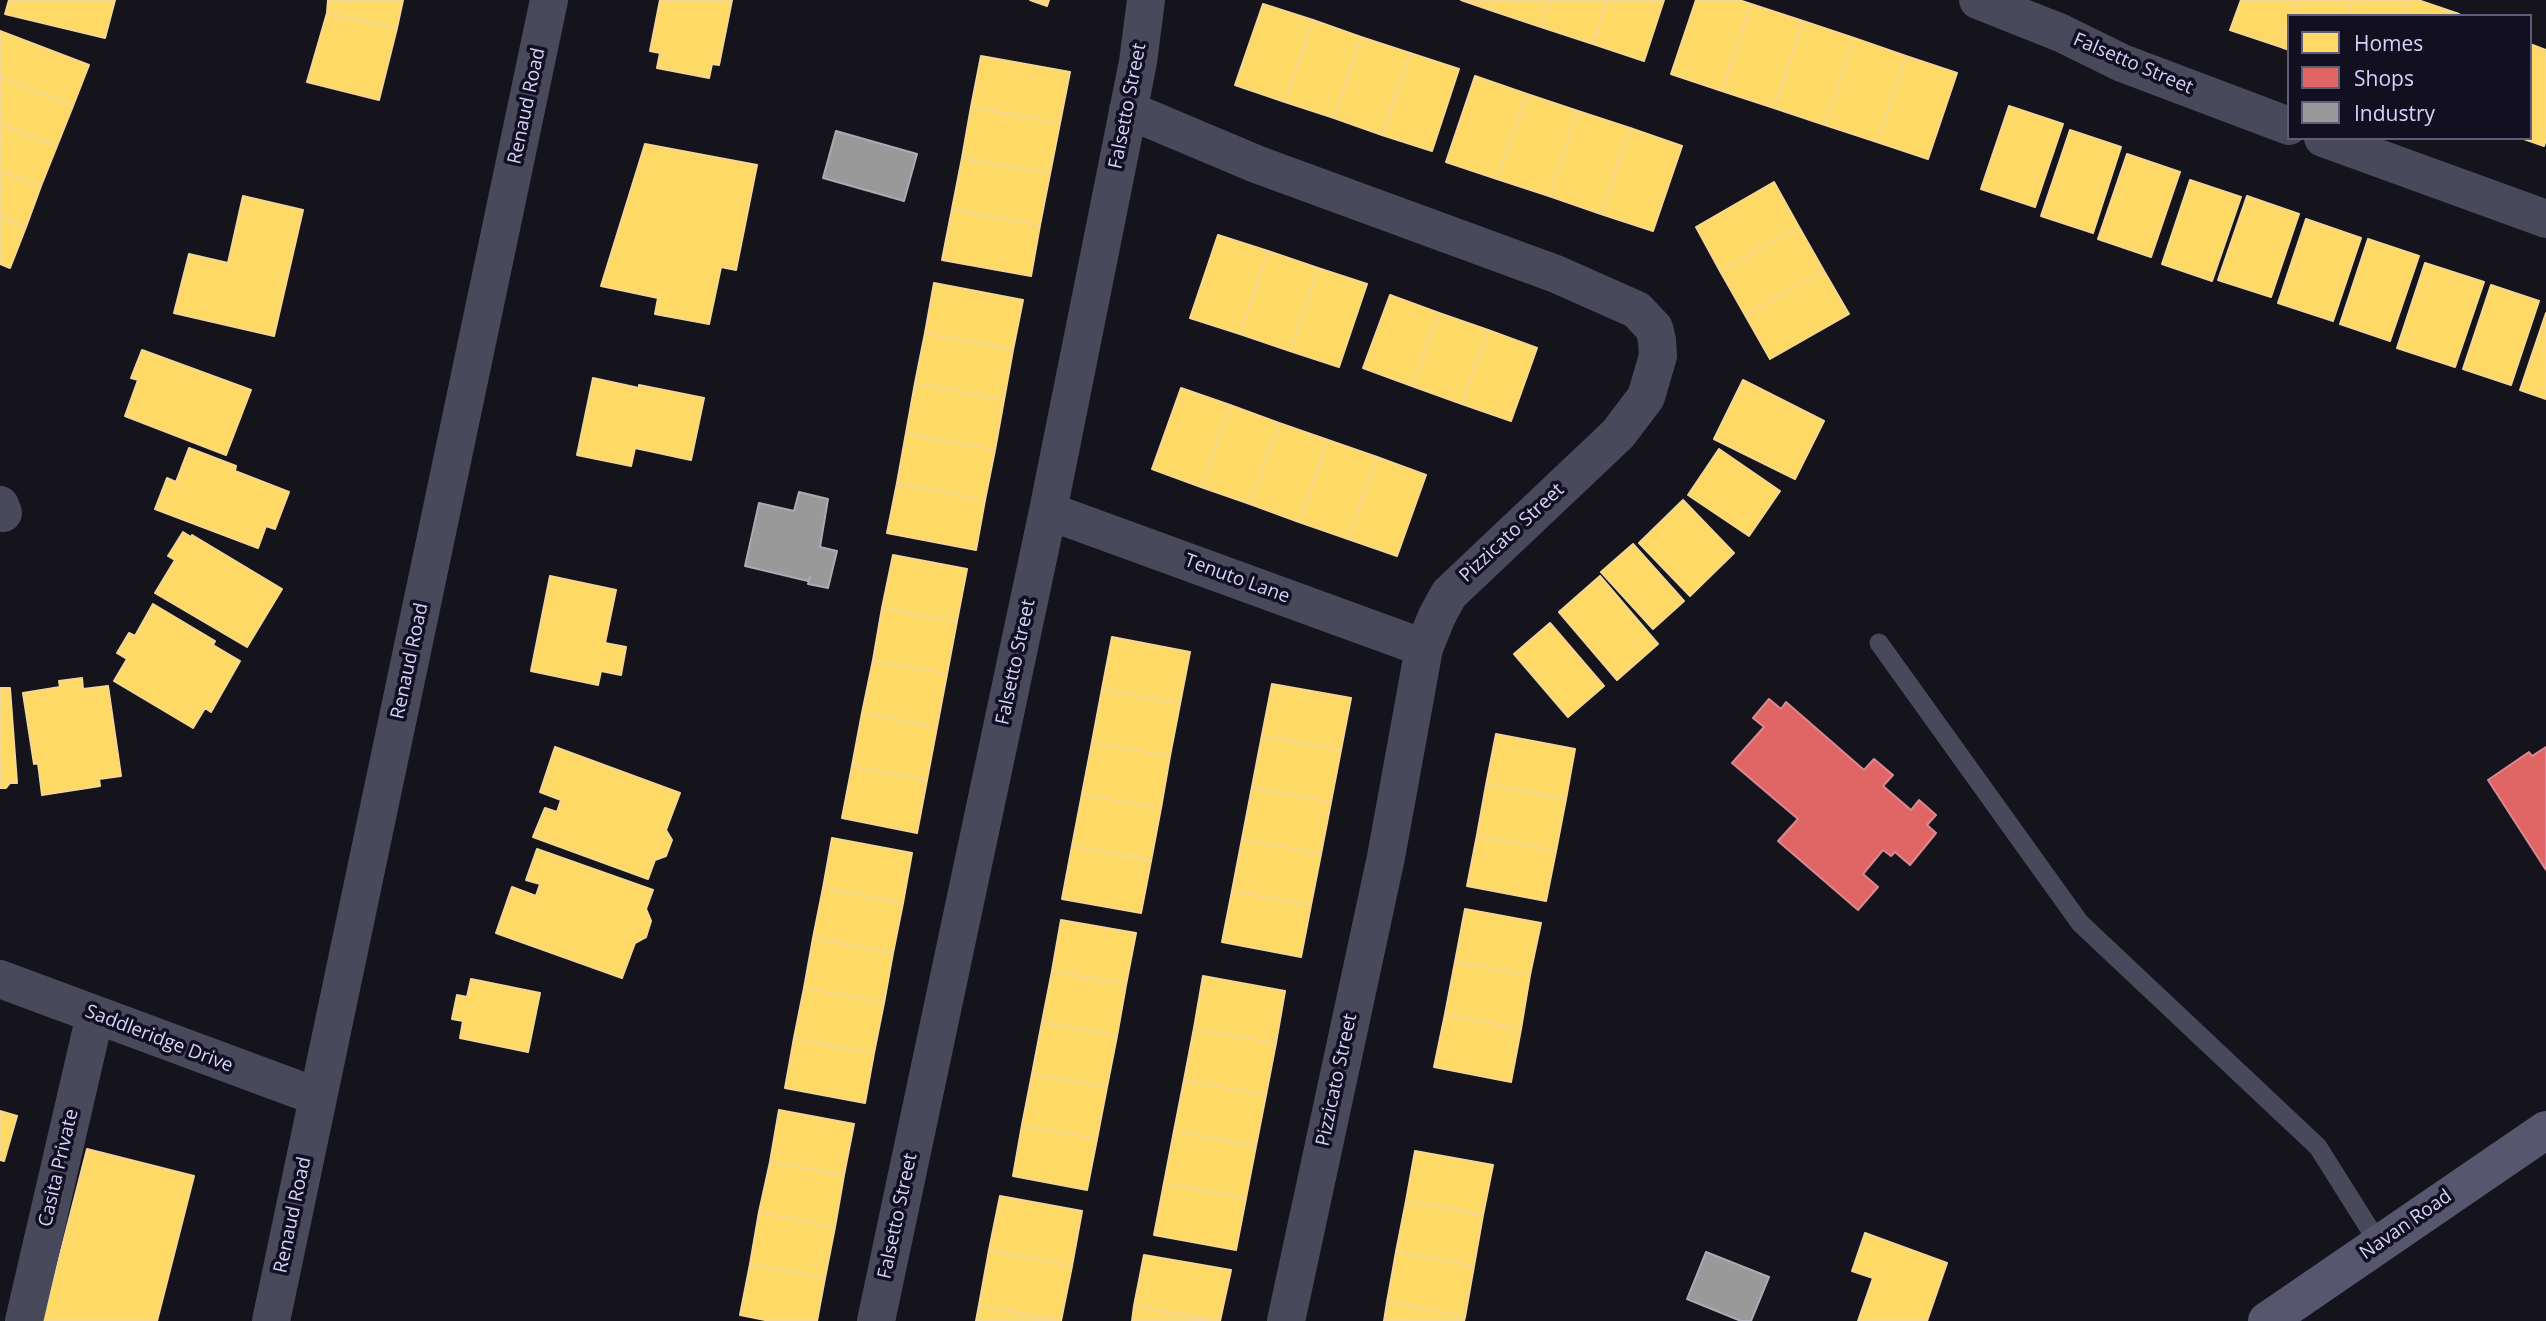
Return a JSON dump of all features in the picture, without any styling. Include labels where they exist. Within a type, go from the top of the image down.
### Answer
[{"type":"main road","name":"Navan Road","points":[[2267,1321],[2546,1130]]},
{"type":"street","name":"Renaud Road","points":[[271,1321],[549,0]]},
{"type":"street","name":"Falsetto Street","points":[[876,1321],[1048,511],[1138,62],[1146,0]]},
{"type":"street","name":"Falsetto Street","points":[[1978,0],[2050,29],[2122,63],[2287,125]]},
{"type":"street","name":"Pizzicato Street","points":[[1128,110],[1256,164],[1556,274],[1637,310],[1654,328],[1658,356],[1646,397],[1618,434],[1449,594],[1424,648],[1383,870],[1286,1321]]},
{"type":"street","points":[[2329,140],[2546,219]]},
{"type":"street","name":"Tenuto Lane","points":[[1048,511],[1424,648]]},
{"type":"street","name":"Saddleridge Drive","points":[[0,979],[318,1097]]},
{"type":"street","name":"Casita Private","points":[[23,1321],[95,1015]]},
{"type":"lane","points":[[1879,643],[2080,923],[2318,1147],[2379,1244]]},
{"type":"building: Homes","points":[[9,0],[115,0],[105,38],[5,14]]},
{"type":"building: Homes","points":[[328,0],[403,0],[397,28],[327,13]]},
{"type":"building: Homes","points":[[660,0],[732,0],[719,65],[712,64],[709,78],[657,68],[660,53],[650,51]]},
{"type":"building: Homes","points":[[1030,0],[1049,0],[1047,6]]},
{"type":"building: Homes","points":[[1461,0],[1494,0],[1490,10]]},
{"type":"building: Homes","points":[[1494,0],[1550,0],[1541,27],[1490,10]]},
{"type":"building: Homes","points":[[1550,0],[1607,0],[1593,44],[1541,27]]},
{"type":"building: Homes","points":[[1607,0],[1664,0],[1644,61],[1593,44]]},
{"type":"building: Homes","points":[[1696,0],[1739,0],[1751,4],[1722,91],[1671,74]]},
{"type":"building: Homes","points":[[2241,0],[2297,0],[2292,14],[2287,14],[2287,29],[2281,47],[2230,30]]},
{"type":"building: Homes","points":[[2297,0],[2353,0],[2348,14],[2292,14]]},
{"type":"building: Homes","points":[[2353,0],[2408,0],[2404,14],[2348,14]]},
{"type":"building: Homes","points":[[2408,0],[2418,0],[2459,14],[2404,14]]},
{"type":"building: Homes","points":[[1263,4],[1313,20],[1285,102],[1235,85]]},
{"type":"building: Homes","points":[[1751,4],[1803,21],[1774,108],[1722,91]]},
{"type":"building: Homes","points":[[327,13],[397,28],[379,100],[307,82]]},
{"type":"building: Homes","points":[[1313,20],[1361,37],[1334,118],[1285,102]]},
{"type":"building: Homes","points":[[1803,21],[1854,38],[1825,125],[1774,108]]},
{"type":"building: Homes","points":[[2287,29],[2287,49],[2281,47]]},
{"type":"building: Homes","points":[[0,31],[89,65],[73,106],[0,77]]},
{"type":"building: Homes","points":[[1361,37],[1410,53],[1382,135],[1334,118]]},
{"type":"building: Homes","points":[[1854,38],[1906,56],[1877,142],[1825,125]]},
{"type":"building: Homes","points":[[2532,45],[2546,50],[2544,146],[2527,140],[2532,140]]},
{"type":"building: Homes","points":[[1410,53],[1459,69],[1432,151],[1382,135]]},
{"type":"building: Homes","points":[[981,56],[1070,72],[1060,123],[971,107]]},
{"type":"building: Homes","points":[[1906,56],[1957,73],[1928,159],[1877,142]]},
{"type":"building: Homes","points":[[1475,76],[1527,94],[1497,179],[1446,162]]},
{"type":"building: Homes","points":[[0,77],[73,106],[57,146],[0,124]]},
{"type":"building: Homes","points":[[1527,94],[1578,111],[1549,196],[1497,179]]},
{"type":"building: Homes","points":[[2009,106],[2063,124],[2035,207],[1981,189]]},
{"type":"building: Homes","points":[[971,107],[1060,123],[1050,174],[962,158]]},
{"type":"building: Homes","points":[[1578,111],[1630,128],[1601,214],[1549,196]]},
{"type":"building: Homes","points":[[0,124],[57,146],[41,186],[0,171]]},
{"type":"building: Homes","points":[[1630,128],[1682,146],[1653,231],[1601,214]]},
{"type":"building: Homes","points":[[2070,130],[2121,147],[2093,233],[2041,216]]},
{"type":"building: Homes","points":[[645,144],[757,165],[736,270],[721,267],[709,324],[655,314],[658,298],[601,286]]},
{"type":"building: Homes","points":[[2127,154],[2180,172],[2151,257],[2098,239]]},
{"type":"building: Homes","points":[[962,158],[1050,174],[1040,225],[952,209]]},
{"type":"building: Homes","points":[[0,171],[41,186],[26,227],[0,217]]},
{"type":"building: Homes","points":[[2190,180],[2241,197],[2212,281],[2162,264]]},
{"type":"building: Homes","points":[[1774,182],[1799,227],[1720,271],[1696,227]]},
{"type":"building: Homes","points":[[243,196],[303,210],[274,336],[174,313],[189,254],[228,263]]},
{"type":"building: Homes","points":[[2247,196],[2299,214],[2271,297],[2218,280]]},
{"type":"building: Homes","points":[[952,209],[1040,225],[1031,276],[942,260]]},
{"type":"building: Homes","points":[[0,217],[26,227],[10,268],[0,264]]},
{"type":"building: Homes","points":[[2306,219],[2361,238],[2333,321],[2278,303]]},
{"type":"building: Homes","points":[[1799,227],[1824,271],[1745,315],[1720,271]]},
{"type":"building: Homes","points":[[1218,235],[1268,251],[1240,334],[1190,318]]},
{"type":"building: Homes","points":[[2368,239],[2419,256],[2390,341],[2340,324]]},
{"type":"building: Homes","points":[[1268,251],[1318,268],[1290,351],[1240,334]]},
{"type":"building: Homes","points":[[2425,263],[2484,282],[2455,367],[2397,348]]},
{"type":"building: Homes","points":[[1318,268],[1367,284],[1339,367],[1290,351]]},
{"type":"building: Homes","points":[[1824,271],[1849,314],[1770,359],[1745,315]]},
{"type":"building: Homes","points":[[934,283],[1023,300],[1013,350],[925,333]]},
{"type":"building: Homes","points":[[2491,285],[2539,301],[2511,385],[2463,369]]},
{"type":"building: Homes","points":[[1390,295],[1439,313],[1412,386],[1363,368]]},
{"type":"building: Homes","points":[[1439,313],[1488,330],[1462,404],[1412,386]]},
{"type":"building: Homes","points":[[2546,313],[2546,399],[2520,390]]},
{"type":"building: Homes","points":[[1488,330],[1537,348],[1511,421],[1462,404]]},
{"type":"building: Homes","points":[[925,333],[1013,350],[1004,400],[915,383]]},
{"type":"building: Homes","points":[[142,350],[251,390],[226,455],[125,416],[138,380],[131,378]]},
{"type":"building: Homes","points":[[593,378],[704,398],[691,460],[635,448],[631,466],[577,455]]},
{"type":"building: Homes","points":[[1743,380],[1824,421],[1795,479],[1714,439]]},
{"type":"building: Homes","points":[[915,383],[1004,400],[995,450],[906,433]]},
{"type":"building: Homes","points":[[1181,388],[1230,405],[1201,487],[1152,469]]},
{"type":"building: Homes","points":[[1230,405],[1279,423],[1250,504],[1201,487]]},
{"type":"building: Homes","points":[[1279,423],[1328,440],[1299,522],[1250,504]]},
{"type":"building: Homes","points":[[906,433],[995,450],[985,500],[897,483]]},
{"type":"building: Homes","points":[[1328,440],[1377,457],[1348,539],[1299,522]]},
{"type":"building: Homes","points":[[189,448],[236,466],[235,471],[289,492],[275,529],[266,526],[258,548],[155,509],[167,478],[176,482]]},
{"type":"building: Homes","points":[[1719,449],[1780,491],[1749,536],[1688,495]]},
{"type":"building: Homes","points":[[1377,457],[1426,475],[1397,556],[1348,539]]},
{"type":"building: Homes","points":[[897,483],[985,500],[976,550],[887,533]]},
{"type":"building: Homes","points":[[1683,500],[1734,553],[1690,596],[1639,543]]},
{"type":"building: Homes","points":[[183,532],[282,589],[247,647],[155,593],[175,560],[168,556]]},
{"type":"building: Homes","points":[[1633,544],[1684,601],[1653,629],[1601,572]]},
{"type":"building: Homes","points":[[893,555],[967,569],[957,621],[882,608]]},
{"type":"building: Homes","points":[[550,576],[616,590],[605,643],[626,647],[621,675],[601,671],[598,685],[531,671]]},
{"type":"building: Homes","points":[[1600,576],[1658,644],[1617,680],[1559,612]]},
{"type":"building: Homes","points":[[153,604],[215,641],[213,645],[240,661],[211,712],[205,708],[193,728],[114,681],[127,659],[117,653],[129,633],[135,636]]},
{"type":"building: Homes","points":[[882,608],[957,621],[947,674],[873,660]]},
{"type":"building: Homes","points":[[1550,623],[1604,686],[1568,717],[1514,654]]},
{"type":"building: Homes","points":[[1112,637],[1190,652],[1180,704],[1102,689]]},
{"type":"building: Homes","points":[[873,660],[947,674],[937,727],[862,713]]},
{"type":"building: Homes","points":[[82,678],[83,689],[108,686],[121,776],[99,779],[100,786],[42,795],[38,763],[34,764],[23,693],[60,687],[59,681]]},
{"type":"building: Homes","points":[[1272,684],[1351,698],[1341,750],[1262,735]]},
{"type":"building: Homes","points":[[0,688],[10,688],[17,783],[10,783],[6,788],[0,788]]},
{"type":"building: Homes","points":[[1102,689],[1180,704],[1170,756],[1092,742]]},
{"type":"building: Homes","points":[[862,713],[937,727],[927,780],[852,766]]},
{"type":"building: Homes","points":[[1496,734],[1575,749],[1566,799],[1486,785]]},
{"type":"building: Homes","points":[[1262,735],[1341,750],[1331,802],[1252,787]]},
{"type":"building: Homes","points":[[1092,742],[1170,756],[1161,808],[1082,794]]},
{"type":"building: Homes","points":[[555,747],[680,793],[666,830],[672,840],[666,856],[655,860],[648,879],[533,837],[545,808],[557,812],[561,800],[540,792]]},
{"type":"building: Homes","points":[[852,766],[927,780],[917,833],[842,818]]},
{"type":"building: Homes","points":[[1486,785],[1566,799],[1556,851],[1477,835]]},
{"type":"building: Homes","points":[[1252,787],[1331,802],[1321,854],[1242,839]]},
{"type":"building: Homes","points":[[1082,794],[1161,808],[1151,861],[1072,846]]},
{"type":"building: Homes","points":[[1477,835],[1556,851],[1546,901],[1467,886]]},
{"type":"building: Homes","points":[[832,838],[912,853],[903,903],[823,888]]},
{"type":"building: Homes","points":[[1242,839],[1321,854],[1311,905],[1232,891]]},
{"type":"building: Homes","points":[[1072,846],[1151,861],[1141,913],[1062,899]]},
{"type":"building: Homes","points":[[537,849],[653,890],[646,909],[651,921],[646,937],[635,943],[622,978],[496,933],[512,887],[536,896],[540,884],[526,880]]},
{"type":"building: Homes","points":[[823,888],[903,903],[893,953],[813,938]]},
{"type":"building: Homes","points":[[1232,891],[1311,905],[1301,957],[1222,942]]},
{"type":"building: Homes","points":[[1465,909],[1541,923],[1530,975],[1455,962]]},
{"type":"building: Homes","points":[[1061,920],[1136,933],[1126,985],[1052,971]]},
{"type":"building: Homes","points":[[813,938],[893,953],[884,1003],[804,988]]},
{"type":"building: Homes","points":[[1455,962],[1530,975],[1521,1029],[1445,1014]]},
{"type":"building: Homes","points":[[1052,971],[1126,985],[1117,1036],[1042,1022]]},
{"type":"building: Homes","points":[[1203,976],[1285,991],[1276,1043],[1194,1028]]},
{"type":"building: Homes","points":[[471,979],[540,993],[528,1052],[460,1038],[463,1021],[452,1019],[457,995],[467,997]]},
{"type":"building: Homes","points":[[804,988],[884,1003],[874,1053],[794,1038]]},
{"type":"building: Homes","points":[[1445,1014],[1521,1029],[1511,1082],[1434,1067]]},
{"type":"building: Homes","points":[[1042,1022],[1117,1036],[1107,1087],[1032,1074]]},
{"type":"building: Homes","points":[[1194,1028],[1276,1043],[1266,1095],[1184,1080]]},
{"type":"building: Homes","points":[[794,1038],[874,1053],[865,1103],[785,1088]]},
{"type":"building: Homes","points":[[1032,1074],[1107,1087],[1097,1139],[1022,1125]]},
{"type":"building: Homes","points":[[1184,1080],[1266,1095],[1256,1146],[1174,1131]]},
{"type":"building: Homes","points":[[779,1110],[854,1124],[844,1175],[770,1162]]},
{"type":"building: Homes","points":[[0,1111],[17,1116],[4,1161],[0,1160]]},
{"type":"building: Homes","points":[[1022,1125],[1097,1139],[1087,1190],[1013,1176]]},
{"type":"building: Homes","points":[[1174,1131],[1256,1146],[1246,1198],[1164,1183]]},
{"type":"building: Homes","points":[[87,1149],[194,1176],[157,1321],[43,1321]]},
{"type":"building: Homes","points":[[1415,1151],[1493,1165],[1483,1215],[1406,1201]]},
{"type":"building: Homes","points":[[770,1162],[844,1175],[835,1227],[759,1212]]},
{"type":"building: Homes","points":[[1164,1183],[1246,1198],[1236,1250],[1154,1235]]},
{"type":"building: Homes","points":[[1000,1196],[1082,1211],[1072,1266],[989,1250]]},
{"type":"building: Homes","points":[[1406,1201],[1483,1215],[1474,1266],[1396,1252]]},
{"type":"building: Homes","points":[[759,1212],[835,1227],[825,1278],[750,1264]]},
{"type":"building: Homes","points":[[1865,1233],[1947,1263],[1927,1321],[1858,1321],[1873,1278],[1852,1271]]},
{"type":"building: Homes","points":[[989,1250],[1072,1266],[1061,1321],[979,1305]]},
{"type":"building: Homes","points":[[1396,1252],[1474,1266],[1465,1317],[1387,1302]]},
{"type":"building: Homes","points":[[1144,1255],[1231,1270],[1220,1321],[1134,1306]]},
{"type":"building: Homes","points":[[750,1264],[825,1278],[817,1321],[770,1321],[740,1315]]},
{"type":"building: Homes","points":[[1387,1302],[1465,1317],[1464,1321],[1384,1321]]},
{"type":"building: Homes","points":[[979,1305],[1061,1321],[976,1321]]},
{"type":"building: Homes","points":[[1134,1306],[1213,1321],[1132,1321]]},
{"type":"building: Shops","points":[[1769,699],[1781,709],[1786,702],[1864,770],[1874,759],[1893,775],[1883,786],[1911,810],[1919,800],[1936,815],[1927,825],[1936,833],[1910,865],[1895,852],[1891,856],[1883,850],[1863,874],[1878,887],[1858,910],[1778,841],[1798,819],[1732,763],[1764,727],[1753,718]]},
{"type":"building: Shops","points":[[2546,747],[2546,870],[2488,780],[2529,752],[2532,756]]},
{"type":"building: Industry","points":[[836,131],[917,154],[904,201],[823,178]]},
{"type":"building: Industry","points":[[799,492],[828,499],[820,547],[837,551],[828,588],[808,584],[810,577],[808,581],[745,566],[759,503],[794,511]]},
{"type":"building: Industry","points":[[1706,1252],[1769,1277],[1751,1321],[1741,1321],[1687,1299]]}]
